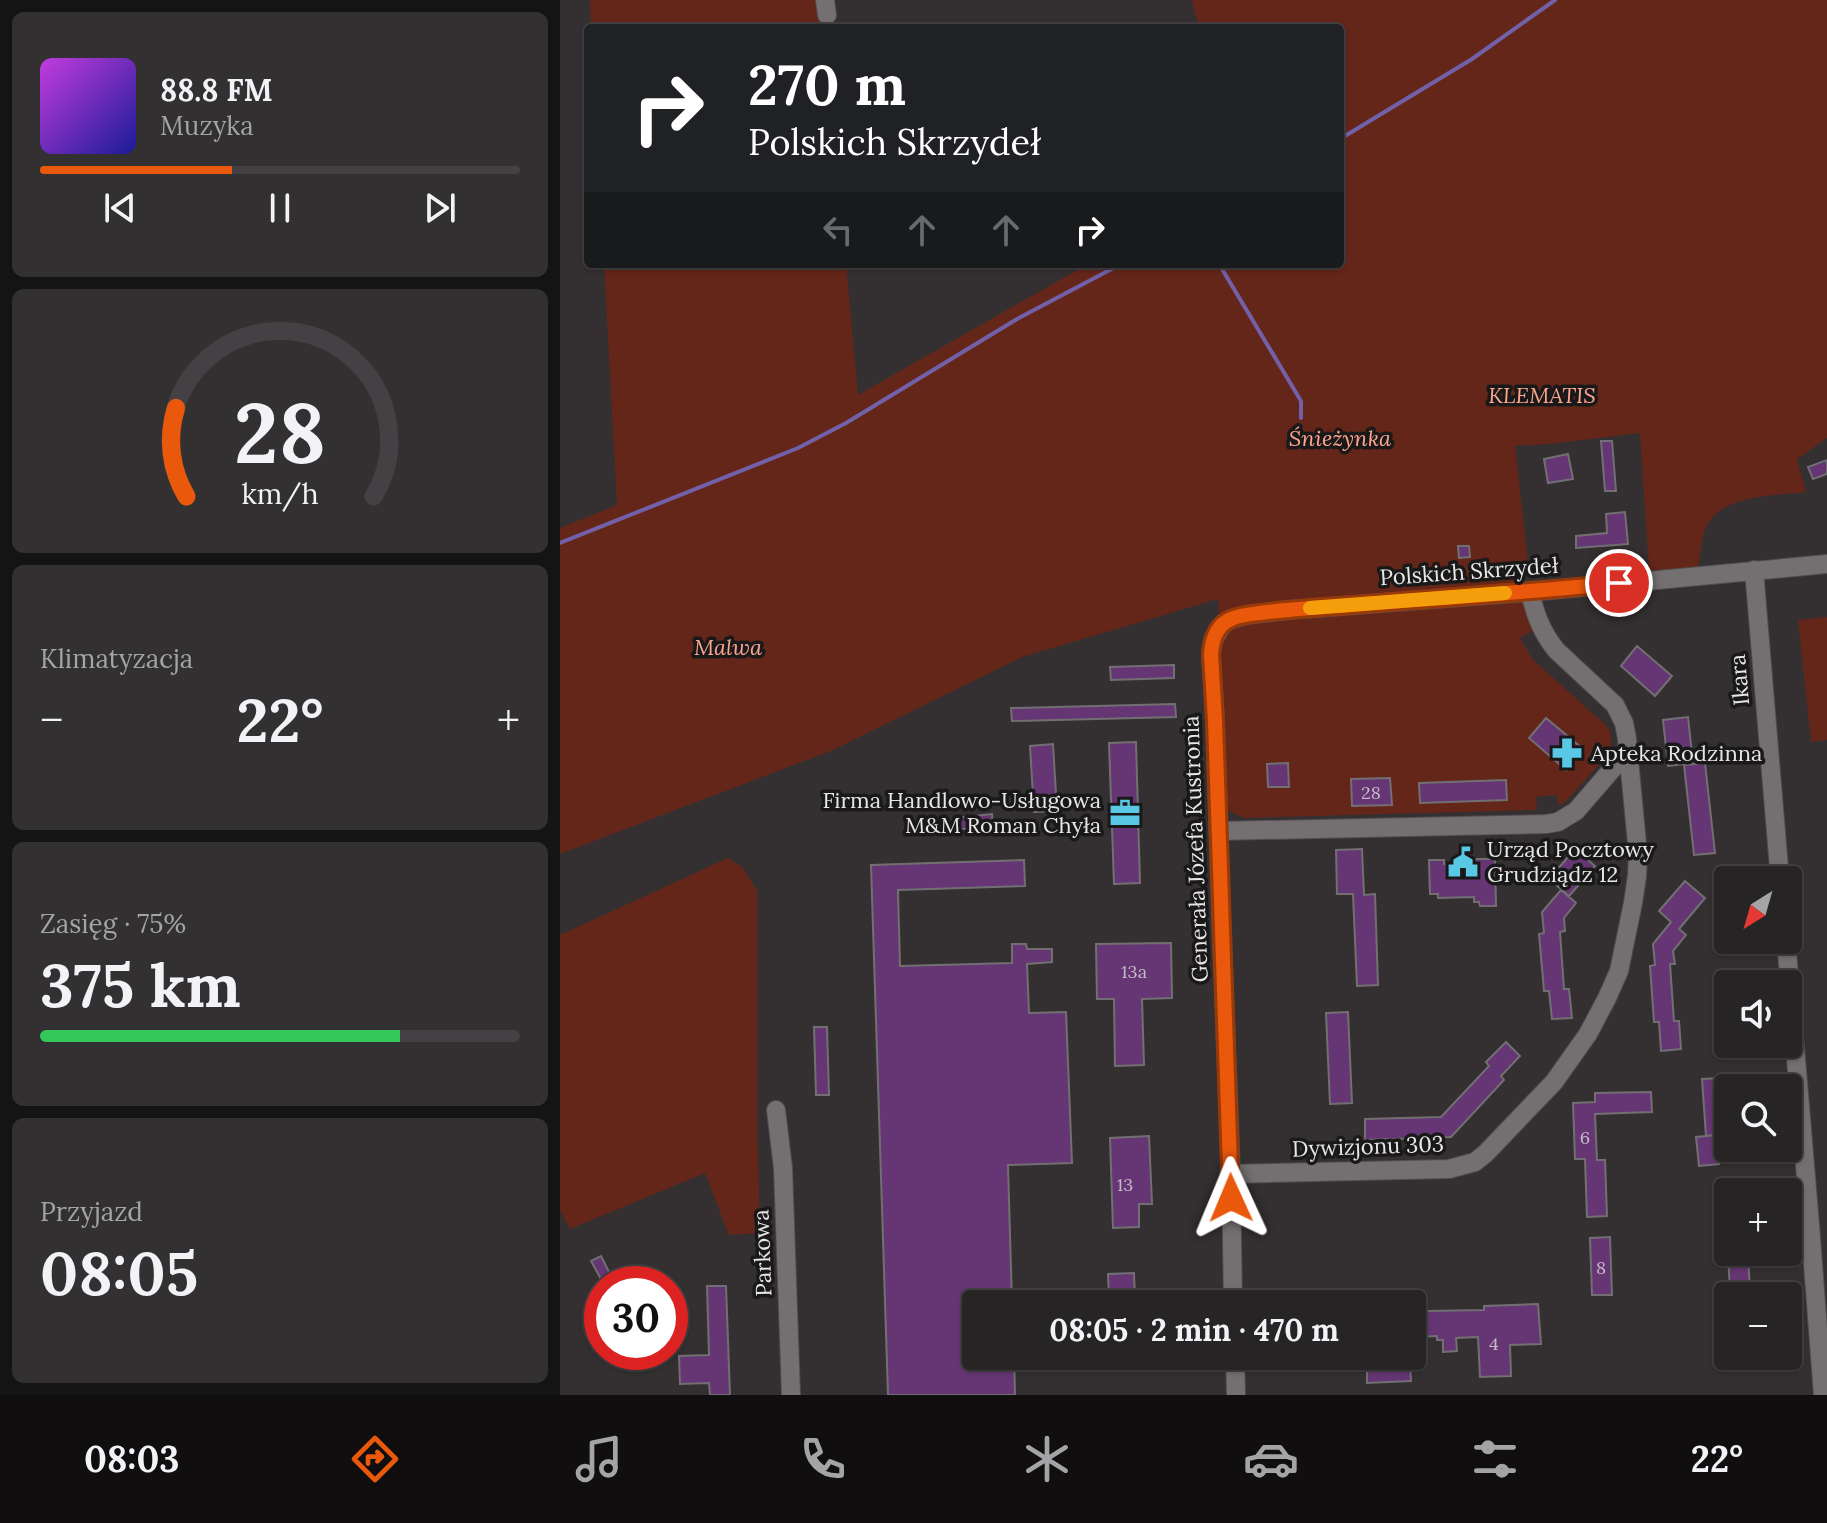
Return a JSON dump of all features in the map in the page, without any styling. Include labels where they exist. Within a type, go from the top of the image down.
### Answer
[{"type":"street","name":"Polskich Skrzydeł","points":[[1217,632],[1231,619],[1247,615],[1827,564]]},
{"type":"street","name":"Ikara","points":[[1754,570],[1779,866]]},
{"type":"street","name":"Dywizjonu 303","points":[[1231,1174],[1449,1169],[1475,1162],[1554,1082],[1588,1034],[1607,998],[1619,971],[1638,865],[1624,723],[1608,698],[1547,639],[1538,622],[1530,592]]},
{"type":"street","name":"Generała Józefa Kustronia","points":[[1217,632],[1211,654],[1233,1290]]},
{"type":"street","points":[[1218,831],[1558,822],[1576,811],[1629,753]]},
{"type":"street","points":[[1788,954],[1819,1224],[1823,1395]]},
{"type":"street","name":"Parkowa","points":[[776,1110],[783,1168],[791,1395]]},
{"type":"street","points":[[1235,1370],[1236,1395]]},
{"type":"green space","points":[[590,0],[820,0],[823,24],[591,24]]},
{"type":"green space","points":[[1192,0],[1827,0],[1827,438],[1797,459],[1806,492],[1763,496],[1734,503],[1712,518],[1705,530],[1698,568],[1649,570],[1640,433],[1515,446],[1528,562],[1515,564],[1524,608],[1534,630],[1520,638],[1533,660],[1607,726],[1611,746],[1606,757],[1559,806],[1557,795],[1536,797],[1537,810],[1245,818],[1227,810],[1218,599],[1022,657],[833,750],[560,854],[560,528],[617,505],[604,268],[846,268],[858,395],[1081,268],[1344,268],[1344,24],[1198,24]]},
{"type":"green space","points":[[1827,617],[1827,740],[1811,742],[1798,620]]},
{"type":"green space","points":[[728,858],[743,868],[757,891],[760,1233],[729,1235],[705,1173],[570,1229],[560,1210],[560,935]]},
{"type":"building","points":[[1601,441],[1612,441],[1616,491],[1605,491]]},
{"type":"building","points":[[1568,454],[1573,479],[1548,483],[1544,459]]},
{"type":"building","points":[[1827,460],[1827,474],[1813,479],[1808,467]]},
{"type":"building","points":[[1625,512],[1628,544],[1576,548],[1576,536],[1607,533],[1606,514]]},
{"type":"building","points":[[1458,546],[1469,546],[1470,557],[1459,558]]},
{"type":"building","points":[[1637,646],[1672,676],[1655,696],[1621,666]]},
{"type":"building","points":[[1174,665],[1174,678],[1111,680],[1110,667]]},
{"type":"building","points":[[1175,704],[1176,717],[1012,721],[1011,708]]},
{"type":"building","points":[[1688,717],[1693,763],[1668,766],[1663,720]]},
{"type":"building","points":[[1546,718],[1583,749],[1566,770],[1529,738]]},
{"type":"building","name":"Firma Handlowo-Usługowa M&M Roman Chyła","points":[[1136,742],[1140,883],[1114,884],[1109,743]]},
{"type":"building","points":[[1053,744],[1057,811],[1034,812],[1030,746]]},
{"type":"building","points":[[1288,763],[1289,787],[1268,787],[1267,764]]},
{"type":"building","points":[[1705,763],[1715,853],[1694,855],[1684,765]]},
{"type":"building","points":[[1390,778],[1392,805],[1352,806],[1351,779]]},
{"type":"building","points":[[1506,780],[1507,800],[1420,803],[1419,783]]},
{"type":"building","points":[[992,814],[993,826],[955,830],[955,818]]},
{"type":"building","points":[[1362,849],[1364,895],[1375,894],[1378,985],[1357,986],[1353,894],[1337,894],[1336,850]]},
{"type":"building","points":[[1575,849],[1595,866],[1569,896],[1549,879]]},
{"type":"building","points":[[1473,859],[1495,859],[1496,906],[1480,906],[1479,902],[1474,902],[1474,897],[1438,898],[1438,894],[1430,894],[1429,860],[1444,860],[1444,864],[1473,863]]},
{"type":"building","points":[[1024,860],[1025,886],[898,890],[900,966],[1012,963],[1012,944],[1026,944],[1027,949],[1052,949],[1052,962],[1027,964],[1029,1013],[1066,1012],[1072,1163],[1008,1165],[1012,1290],[962,1290],[962,1370],[1014,1370],[1015,1395],[888,1395],[871,865]]},
{"type":"building","points":[[1685,881],[1705,898],[1679,929],[1686,935],[1673,951],[1675,964],[1670,964],[1674,1021],[1679,1021],[1681,1049],[1661,1051],[1659,1022],[1654,1022],[1650,966],[1655,965],[1653,944],[1671,922],[1659,911]]},
{"type":"building","points":[[1561,890],[1576,903],[1564,918],[1565,931],[1560,932],[1564,989],[1569,989],[1572,1018],[1552,1019],[1549,991],[1544,991],[1539,934],[1544,933],[1542,912]]},
{"type":"building","points":[[1171,943],[1172,998],[1142,999],[1144,1065],[1115,1066],[1114,999],[1097,999],[1096,944]]},
{"type":"building","points":[[1348,1012],[1352,1103],[1330,1104],[1326,1013]]},
{"type":"building","points":[[814,1027],[827,1027],[829,1095],[816,1095]]},
{"type":"building","points":[[1506,1042],[1520,1056],[1501,1076],[1504,1080],[1451,1137],[1365,1140],[1365,1119],[1441,1117],[1489,1066],[1486,1062]]},
{"type":"building","points":[[1714,1078],[1714,1135],[1706,1136],[1702,1079]]},
{"type":"building","points":[[1651,1092],[1652,1112],[1595,1114],[1597,1160],[1605,1160],[1607,1216],[1587,1217],[1585,1159],[1575,1159],[1573,1103],[1595,1102],[1595,1093]]},
{"type":"building","points":[[1714,1135],[1714,1162],[1719,1164],[1699,1166],[1696,1137]]},
{"type":"building","points":[[1149,1136],[1152,1204],[1139,1204],[1139,1227],[1113,1228],[1110,1138]]},
{"type":"building","points":[[1610,1237],[1612,1295],[1592,1295],[1590,1238]]},
{"type":"building","points":[[601,1256],[606,1266],[594,1266],[591,1261]]},
{"type":"building","points":[[1729,1266],[1749,1266],[1749,1282],[1729,1282]]},
{"type":"building","points":[[1134,1273],[1135,1290],[1109,1290],[1108,1274]]},
{"type":"building","points":[[707,1286],[726,1286],[730,1395],[710,1395],[709,1383],[680,1384],[680,1370],[688,1370],[688,1356],[709,1355]]},
{"type":"building","points":[[1538,1304],[1541,1344],[1510,1345],[1511,1376],[1480,1377],[1478,1337],[1456,1338],[1457,1351],[1443,1352],[1443,1340],[1437,1340],[1437,1336],[1426,1336],[1427,1311],[1484,1310],[1484,1306]]},
{"type":"building","points":[[1367,1370],[1410,1370],[1411,1381],[1367,1383]]},
{"type":"waterway","points":[[1344,137],[1472,59],[1555,0]]},
{"type":"waterway","points":[[560,543],[798,448],[846,423],[1017,319],[1113,268]]},
{"type":"waterway","points":[[1221,268],[1301,401],[1301,418]]},
{"type":"slow traffic","points":[[1310,608],[1505,593]]},
{"type":"place","name":"Apteka Rodzinna","points":[[1567,753]]},
{"type":"place","name":"Firma Handlowo-Usługowa M&M Roman Chyła","points":[[1125,813]]},
{"type":"place","name":"Urząd Pocztowy Grudziądz 12","points":[[1463,862]]},
{"type":"route","points":[[1231,1198],[1211,654],[1217,632],[1231,619],[1247,615],[1619,583]]},
{"type":"park label","name":"KLEMATIS","points":[[1542,395]]},
{"type":"park label","name":"Śnieżynka","points":[[1340,438]]},
{"type":"park label","name":"Malwa","points":[[728,647]]}]
